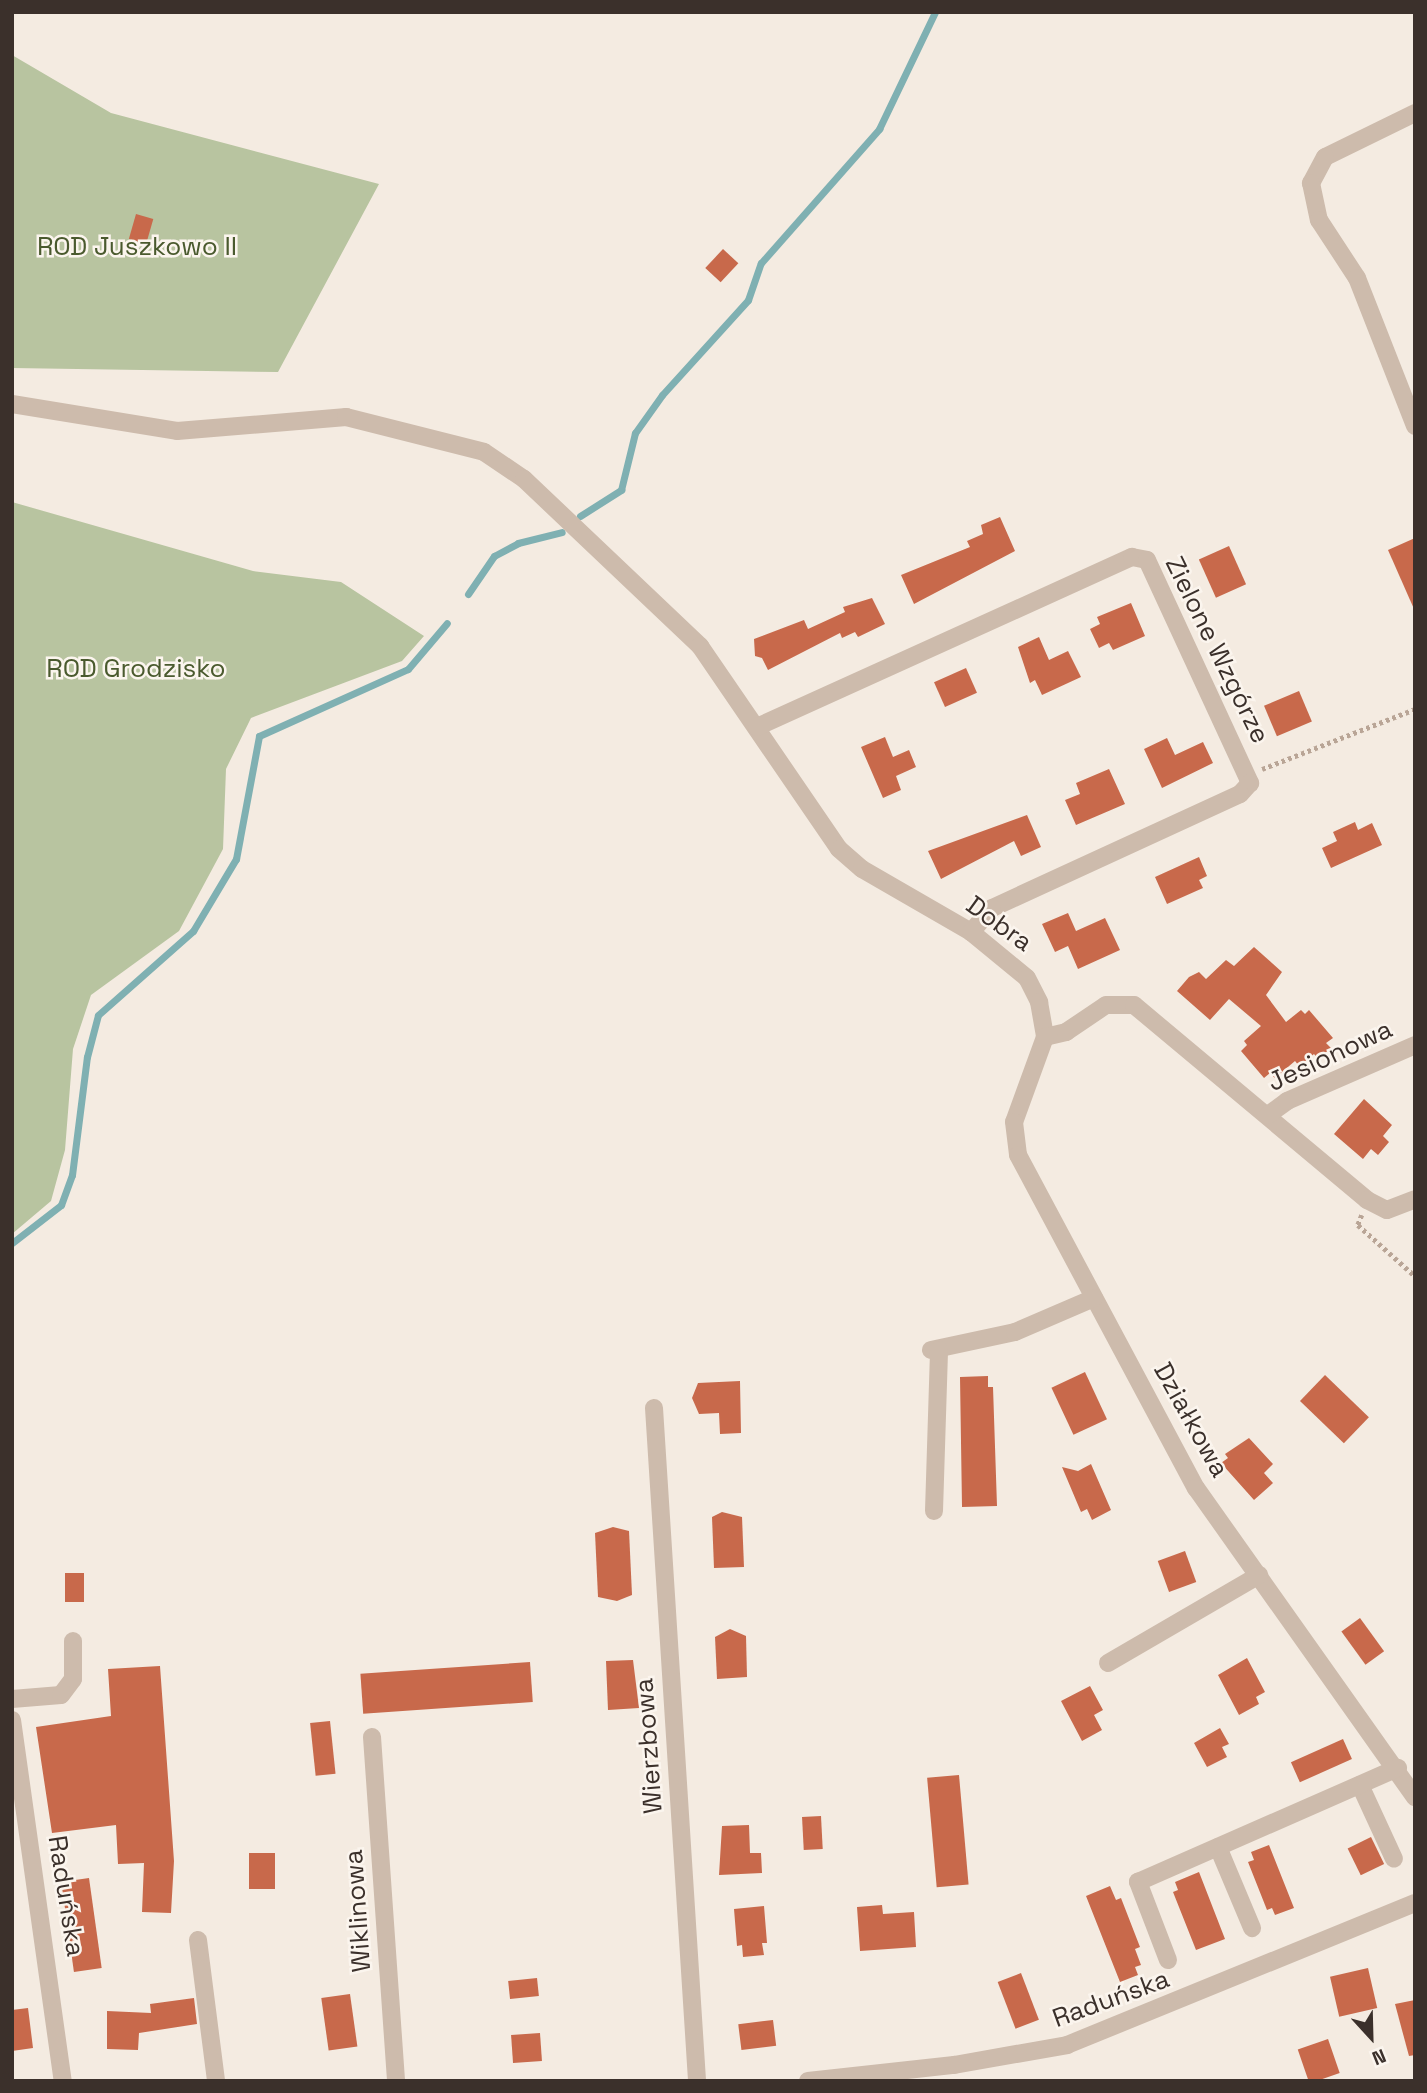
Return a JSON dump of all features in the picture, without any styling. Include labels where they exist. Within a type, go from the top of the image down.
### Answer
[{"type":"street","points":[[1415,113],[1325,157],[1311,183],[1319,220],[1357,278],[1415,426]]},
{"type":"street","name":"Dobra","points":[[12,404],[177,431],[346,417],[484,452],[524,479],[700,646],[839,849],[862,869],[971,932],[1027,978],[1039,1002],[1045,1037]]},
{"type":"street","name":"Zielone Wzgórze","points":[[757,727],[1138,556],[1150,566],[1250,783],[1240,794],[992,908],[971,932]]},
{"type":"street","points":[[1045,1037],[1066,1032],[1106,1005],[1125,1001],[1268,1115],[1367,1200],[1387,1210],[1415,1199]]},
{"type":"street","name":"Działkowa","points":[[1045,1037],[1019,1104],[1015,1142],[1094,1298],[1196,1488],[1398,1768],[1415,1797]]},
{"type":"street","name":"Jesionowa","points":[[1268,1115],[1287,1101],[1415,1045]]},
{"type":"street","points":[[934,1511],[935,1350],[1015,1332],[1094,1298]]},
{"type":"street","name":"Wierzbowa","points":[[654,1408],[697,2081]]},
{"type":"street","points":[[1108,1663],[1259,1576]]},
{"type":"street","points":[[12,1699],[61,1695],[73,1679],[73,1641]]},
{"type":"street","name":"Raduńska","points":[[12,1720],[63,2081]]},
{"type":"street","name":"Wiklinowa","points":[[372,1737],[396,2081]]},
{"type":"street","points":[[1168,1959],[1138,1882],[1398,1768]]},
{"type":"street","points":[[1360,1785],[1394,1859]]},
{"type":"street","points":[[1218,1847],[1252,1928]]},
{"type":"street","name":"Raduńska","points":[[808,2081],[954,2066],[1067,2046],[1415,1903]]},
{"type":"street","points":[[198,1940],[216,2081]]},
{"type":"path","points":[[1248,775],[1415,709]]},
{"type":"path","points":[[1367,1200],[1358,1225],[1415,1276]]},
{"type":"green space","name":"ROD Juszkowo II","points":[[12,55],[111,113],[379,184],[278,372],[12,368]]},
{"type":"green space","name":"ROD Grodzisko","points":[[12,502],[253,571],[341,582],[424,636],[402,661],[251,718],[226,769],[223,849],[179,931],[91,995],[73,1049],[65,1150],[51,1201],[12,1234]]},
{"type":"building","points":[[136,214],[153,219],[146,244],[129,239]]},
{"type":"building","points":[[723,249],[738,263],[721,282],[705,268]]},
{"type":"building","points":[[1000,517],[1015,551],[914,604],[901,575],[970,547],[967,541],[983,534],[981,525]]},
{"type":"building","points":[[1415,538],[1415,609],[1414,609],[1388,550]]},
{"type":"building","points":[[1229,546],[1246,584],[1216,598],[1199,559]]},
{"type":"building","points":[[872,598],[885,624],[858,637],[855,632],[842,638],[840,633],[768,670],[762,658],[755,656],[754,639],[804,620],[808,629],[845,612],[843,607]]},
{"type":"building","points":[[1131,603],[1145,636],[1113,650],[1109,643],[1099,648],[1090,629],[1100,624],[1097,617]]},
{"type":"building","points":[[1039,637],[1049,660],[1068,651],[1081,677],[1042,695],[1035,680],[1030,683],[1018,647]]},
{"type":"building","points":[[966,668],[977,693],[945,707],[934,682]]},
{"type":"building","points":[[1299,691],[1312,721],[1277,736],[1264,706]]},
{"type":"building","points":[[885,737],[893,757],[909,750],[916,767],[896,776],[901,790],[883,798],[861,747]]},
{"type":"building","points":[[1167,738],[1175,755],[1203,742],[1213,763],[1162,788],[1144,749]]},
{"type":"building","points":[[1109,769],[1125,804],[1076,825],[1065,800],[1080,794],[1076,783]]},
{"type":"building","points":[[1027,815],[1041,847],[1021,856],[1014,841],[941,879],[928,851]]},
{"type":"building","points":[[1355,822],[1358,830],[1372,823],[1382,845],[1331,868],[1322,848],[1337,841],[1333,832]]},
{"type":"building","points":[[1199,857],[1207,876],[1199,880],[1203,888],[1167,904],[1155,877]]},
{"type":"building","points":[[1068,913],[1076,931],[1105,918],[1120,950],[1078,969],[1068,946],[1055,952],[1042,924]]},
{"type":"building","points":[[1254,947],[1282,972],[1266,995],[1286,1022],[1301,1010],[1305,1014],[1309,1010],[1333,1038],[1326,1043],[1331,1048],[1318,1059],[1314,1054],[1299,1066],[1295,1061],[1275,1078],[1270,1073],[1264,1078],[1241,1051],[1247,1045],[1244,1041],[1261,1026],[1229,999],[1210,1020],[1177,991],[1189,977],[1199,972],[1206,979],[1226,960],[1234,966]]},
{"type":"building","points":[[1364,1099],[1392,1125],[1383,1136],[1389,1142],[1378,1155],[1371,1149],[1363,1159],[1334,1134]]},
{"type":"building","points":[[1085,1372],[1107,1419],[1073,1435],[1051,1388]]},
{"type":"building","points":[[1325,1375],[1369,1417],[1344,1443],[1300,1401]]},
{"type":"building","points":[[988,1376],[988,1387],[993,1387],[997,1506],[962,1507],[960,1377]]},
{"type":"building","points":[[740,1381],[741,1433],[720,1434],[719,1413],[699,1414],[692,1398],[698,1383]]},
{"type":"building","points":[[1249,1438],[1273,1464],[1264,1473],[1273,1483],[1254,1500],[1221,1463],[1228,1458],[1225,1454]]},
{"type":"building","points":[[1091,1464],[1111,1510],[1092,1520],[1087,1509],[1081,1512],[1062,1467],[1078,1471]]},
{"type":"building","points":[[722,1512],[742,1517],[744,1567],[714,1568],[712,1517]]},
{"type":"building","points":[[613,1527],[629,1531],[632,1595],[617,1601],[598,1597],[595,1533]]},
{"type":"building","points":[[1185,1551],[1196,1582],[1169,1592],[1158,1561]]},
{"type":"building","points":[[65,1573],[84,1573],[84,1602],[65,1602]]},
{"type":"building","points":[[1360,1618],[1384,1651],[1365,1665],[1341,1632]]},
{"type":"building","points":[[730,1629],[746,1636],[747,1677],[717,1679],[715,1637]]},
{"type":"building","points":[[1247,1658],[1265,1692],[1256,1697],[1259,1704],[1239,1715],[1218,1675]]},
{"type":"building","points":[[633,1660],[639,1708],[608,1710],[606,1661]]},
{"type":"building","points":[[530,1662],[533,1702],[363,1714],[360,1674]]},
{"type":"building","points":[[160,1666],[174,1861],[171,1913],[142,1912],[144,1863],[118,1864],[116,1825],[52,1833],[36,1727],[111,1716],[108,1669]]},
{"type":"building","points":[[1090,1686],[1103,1710],[1094,1715],[1102,1730],[1082,1741],[1061,1701]]},
{"type":"building","points":[[330,1721],[336,1774],[316,1776],[310,1723]]},
{"type":"building","points":[[1220,1728],[1229,1744],[1222,1747],[1227,1757],[1207,1767],[1194,1743]]},
{"type":"building","points":[[1343,1739],[1352,1759],[1300,1782],[1291,1762]]},
{"type":"building","points":[[959,1775],[969,1885],[937,1887],[927,1778]]},
{"type":"building","points":[[821,1816],[823,1849],[804,1850],[802,1817]]},
{"type":"building","points":[[749,1825],[750,1853],[761,1853],[762,1873],[719,1875],[722,1826]]},
{"type":"building","points":[[1371,1837],[1384,1864],[1361,1875],[1348,1848]]},
{"type":"building","points":[[1269,1845],[1294,1908],[1275,1915],[1272,1908],[1267,1910],[1248,1862],[1254,1860],[1251,1852]]},
{"type":"building","points":[[249,1853],[275,1853],[275,1889],[249,1889]]},
{"type":"building","points":[[1199,1872],[1225,1939],[1196,1950],[1173,1892],[1178,1890],[1175,1882]]},
{"type":"building","points":[[89,1878],[102,1968],[74,1972],[61,1882]]},
{"type":"building","points":[[1110,1886],[1116,1900],[1121,1898],[1140,1947],[1135,1949],[1141,1965],[1135,1967],[1138,1975],[1120,1982],[1086,1896]]},
{"type":"building","points":[[882,1905],[883,1914],[914,1912],[916,1947],[860,1951],[857,1907]]},
{"type":"building","points":[[764,1906],[767,1943],[762,1943],[764,1955],[743,1957],[742,1945],[737,1946],[734,1909]]},
{"type":"building","points":[[1368,1968],[1377,2008],[1339,2017],[1330,1977]]},
{"type":"building","points":[[1021,1973],[1039,2020],[1016,2029],[998,1982]]},
{"type":"building","points":[[537,1978],[539,1996],[510,1999],[508,1981]]},
{"type":"building","points":[[350,1994],[357,2046],[329,2051],[321,1998]]},
{"type":"building","points":[[194,1998],[197,2024],[139,2033],[138,2050],[107,2049],[107,2011],[151,2013],[150,2004]]},
{"type":"building","points":[[1415,2000],[1415,2055],[1409,2056],[1395,2004]]},
{"type":"building","points":[[28,2008],[33,2048],[12,2051],[12,2010]]},
{"type":"building","points":[[773,2020],[776,2046],[741,2050],[738,2024]]},
{"type":"building","points":[[540,2033],[542,2061],[513,2063],[511,2035]]},
{"type":"building","points":[[1328,2039],[1340,2073],[1309,2081],[1298,2049]]},
{"type":"waterway","points":[[580,516],[621,490],[635,433],[662,395],[748,300],[761,263],[879,129],[935,12]]},
{"type":"waterway","points":[[468,594],[494,556],[518,543],[562,532]]},
{"type":"waterway","points":[[12,1243],[61,1205],[72,1175],[87,1057],[98,1015],[193,931],[236,859],[259,736],[408,669],[447,623]]}]
